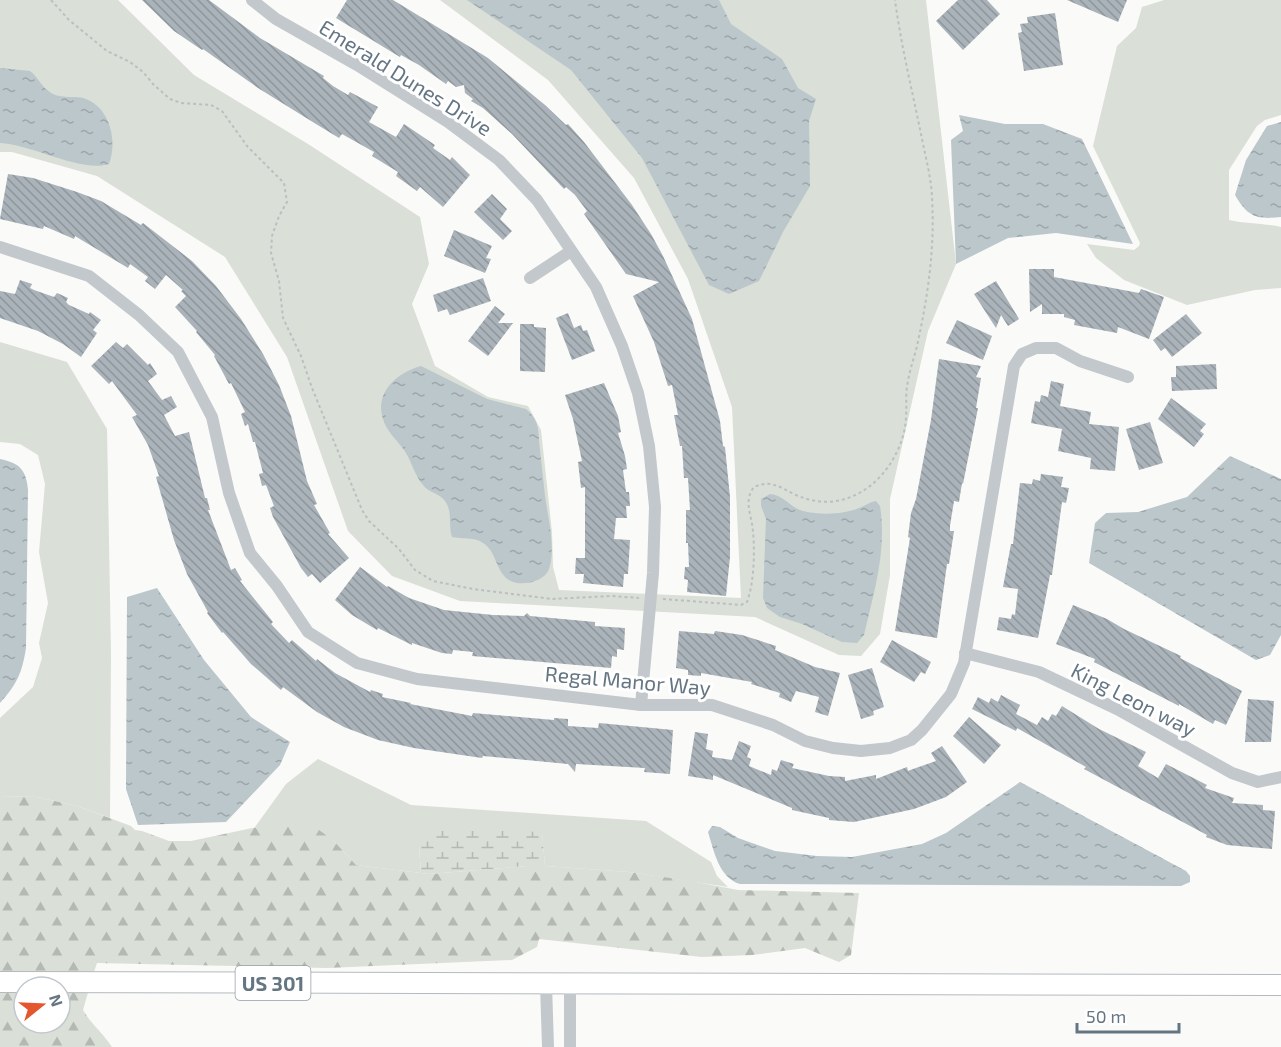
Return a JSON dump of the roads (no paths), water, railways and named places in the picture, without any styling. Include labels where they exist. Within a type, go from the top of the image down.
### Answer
[{"type":"main road","name":"US 301","points":[[0,982],[1281,986]]},
{"type":"street","name":"Emerald Dunes Drive","points":[[252,0],[276,19],[357,65],[448,122],[499,160],[537,200],[596,287],[622,346],[638,393],[649,446],[655,507],[641,705]]},
{"type":"street","name":"Regal Manor Way","points":[[0,247],[89,276],[139,315],[178,352],[212,417],[229,493],[250,553],[277,586],[308,632],[357,663],[417,679],[641,705],[712,705],[773,724],[805,741],[833,748],[861,751],[890,748],[911,740],[951,694],[964,663],[1014,366],[1022,354],[1035,348],[1056,348],[1080,361],[1128,377]]},
{"type":"street","points":[[530,278],[571,251]]},
{"type":"street","name":"King Leon way","points":[[965,653],[1039,672],[1117,709],[1232,773],[1258,782],[1281,777]]},
{"type":"street","points":[[546,984],[548,1047]]},
{"type":"street","points":[[570,984],[570,1047]]},
{"type":"water","points":[[467,0],[719,0],[731,24],[782,59],[798,88],[816,99],[809,121],[810,186],[783,232],[759,281],[729,294],[709,285],[642,158],[571,70]]},
{"type":"water","points":[[0,68],[30,71],[46,90],[53,94],[82,98],[94,103],[101,110],[110,127],[113,146],[109,164],[85,165],[0,143]]},
{"type":"water","points":[[959,115],[1005,124],[1043,124],[1082,139],[1133,244],[1056,233],[1008,238],[956,264],[951,140],[963,131]]},
{"type":"water","points":[[1281,122],[1281,217],[1259,217],[1248,212],[1235,195],[1246,160],[1267,126]]},
{"type":"water","points":[[421,366],[487,399],[526,409],[535,419],[539,432],[552,543],[549,569],[543,577],[528,583],[513,582],[503,574],[488,547],[483,543],[472,539],[452,537],[449,510],[445,501],[423,485],[406,453],[387,428],[381,409],[385,392],[396,378]]},
{"type":"water","points":[[1230,456],[1281,479],[1281,635],[1270,655],[1256,660],[1089,563],[1095,523],[1106,513],[1138,512],[1187,497]]},
{"type":"water","points":[[0,459],[21,468],[26,477],[28,490],[26,648],[18,678],[0,703]]},
{"type":"water","points":[[770,494],[798,509],[817,513],[845,512],[876,501],[880,506],[881,555],[864,635],[857,643],[842,642],[780,617],[767,608],[763,598],[766,519],[761,499]]},
{"type":"water","points":[[157,588],[204,660],[251,717],[290,742],[280,765],[226,822],[138,825],[126,789],[127,597]]},
{"type":"water","points":[[1020,782],[1186,871],[1190,876],[1190,882],[1181,886],[740,884],[733,881],[722,870],[708,832],[712,826],[720,827],[738,838],[775,851],[852,857],[922,844],[946,833]]}]
